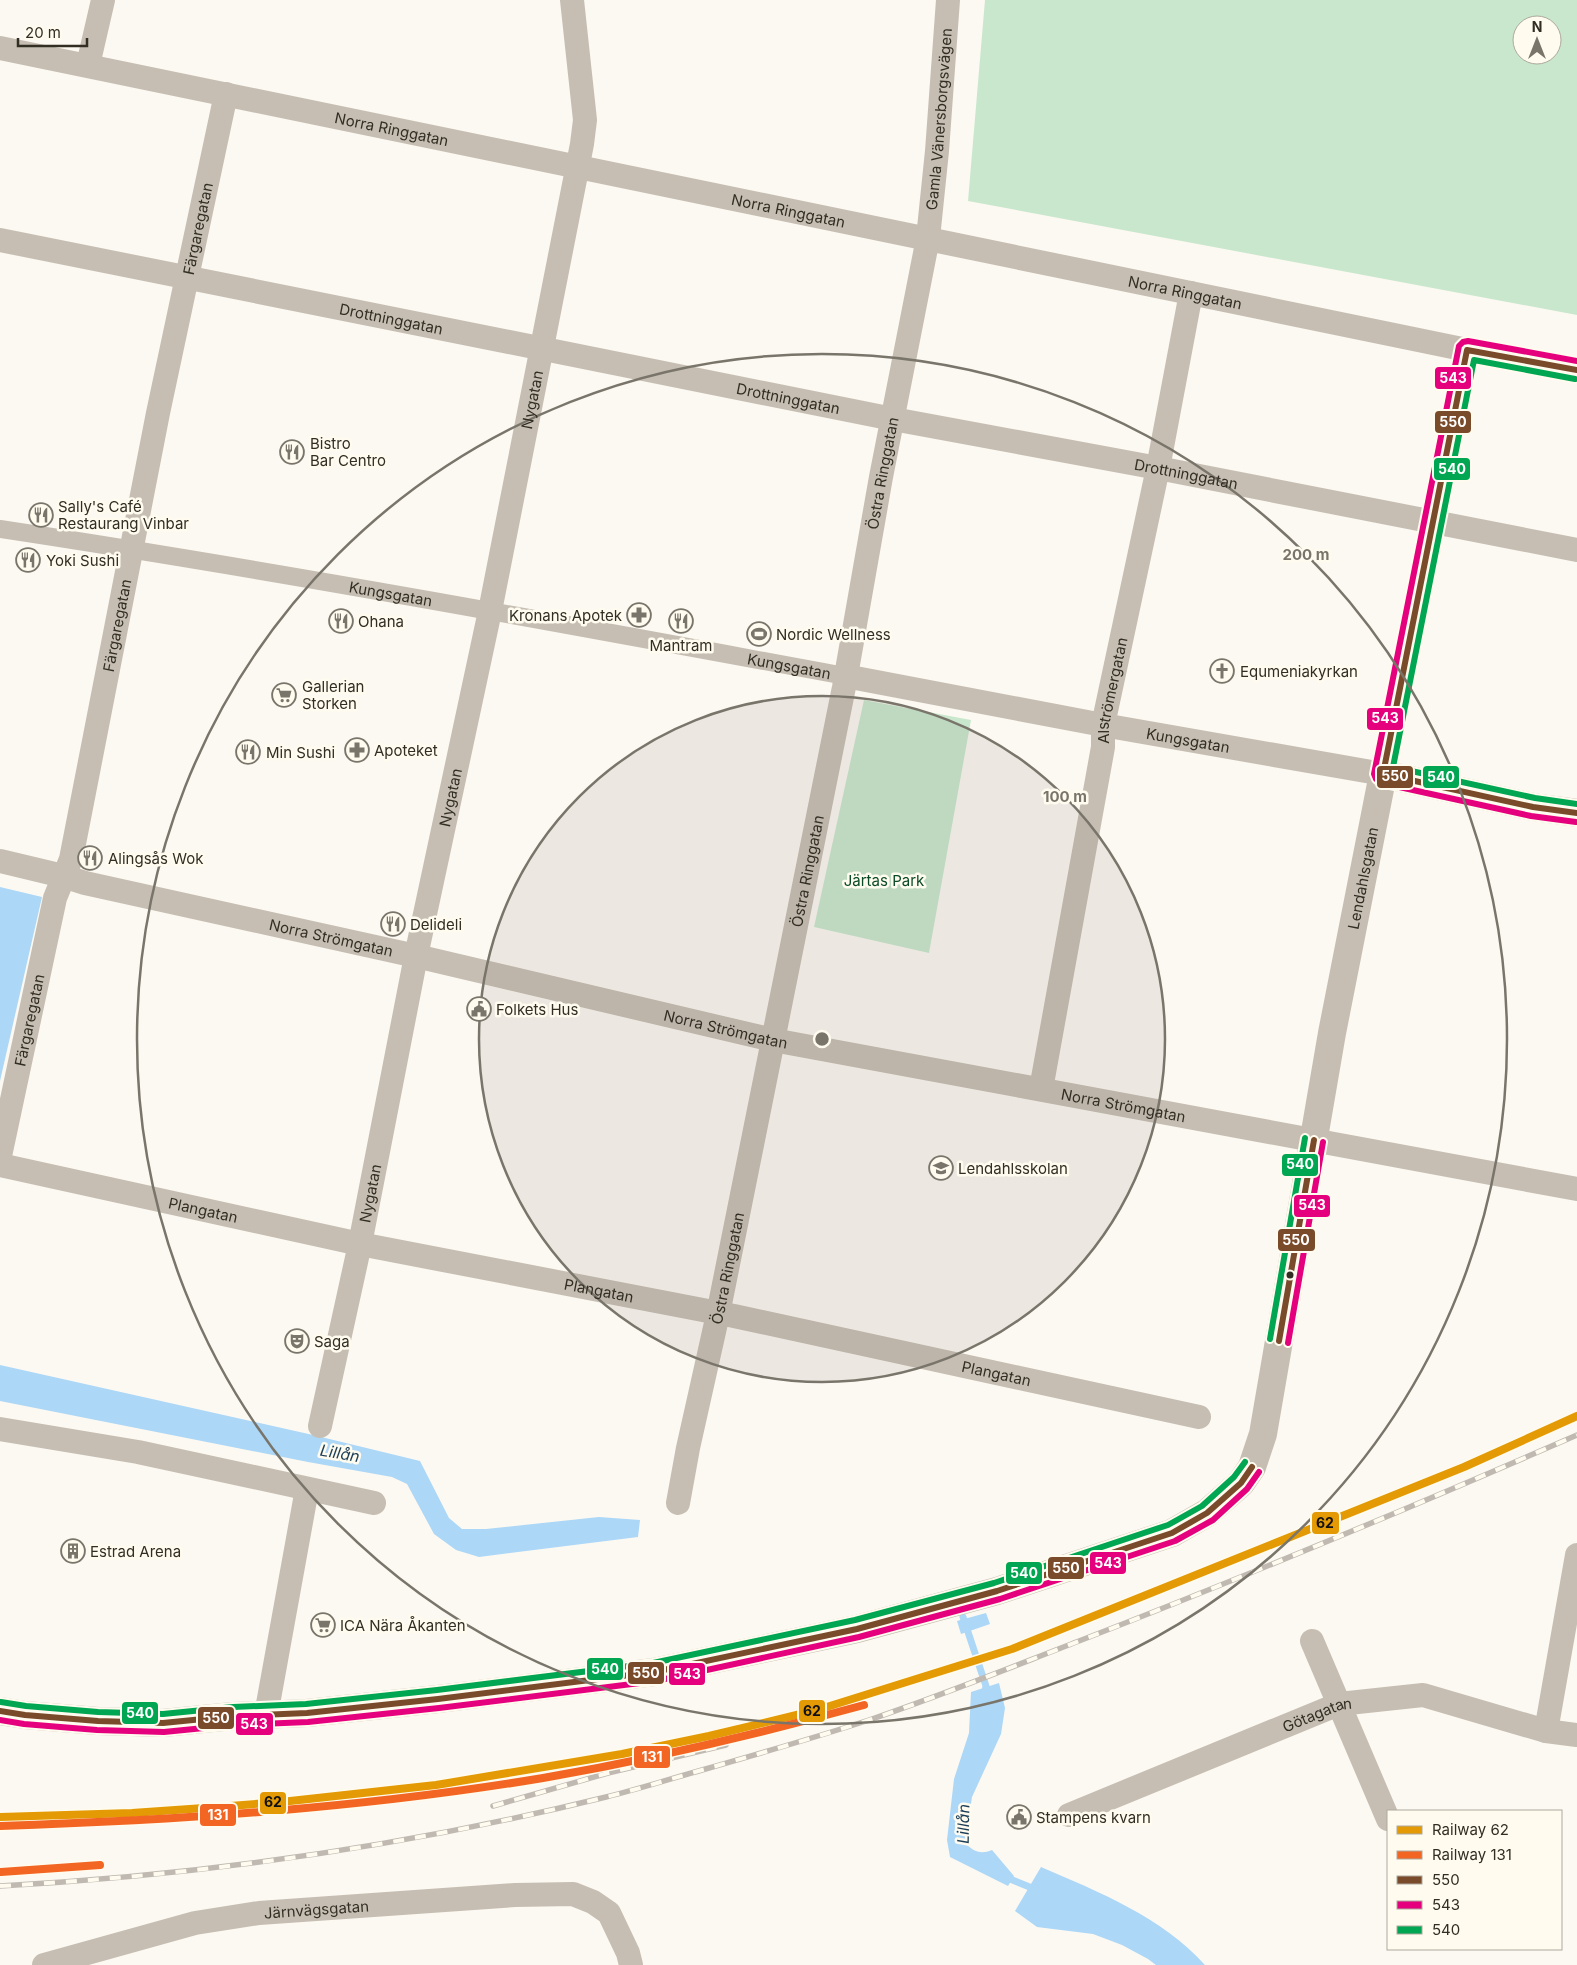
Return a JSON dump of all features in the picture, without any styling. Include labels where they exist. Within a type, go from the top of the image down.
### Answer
[{"type":"street","points":[[88,65],[103,0]]},
{"type":"street","name":"Nygatan","points":[[320,1426],[360,1244],[416,956],[490,611],[578,166],[584,120],[572,0]]},
{"type":"street","name":"Gamla Vänersborgsvägen","points":[[928,238],[948,0]]},
{"type":"street","name":"Norra Ringgatan","points":[[0,48],[1467,350],[1577,370]]},
{"type":"street","name":"Färgaregatan","points":[[0,1156],[55,898],[71,859],[158,413],[226,94]]},
{"type":"street","name":"Östra Ringgatan","points":[[678,1503],[688,1448],[718,1314],[845,676],[928,238]]},
{"type":"street","name":"Drottninggatan","points":[[0,240],[188,276],[541,350],[893,420],[1158,468],[1577,550]]},
{"type":"street","name":"Alströmergatan","points":[[1041,1089],[1103,747],[1103,725],[1158,468],[1192,293]]},
{"type":"street","name":"Lendahlsgatan","points":[[0,1711],[98,1722],[163,1723],[438,1699],[654,1672],[857,1629],[997,1591],[1172,1532],[1207,1514],[1241,1483],[1252,1467],[1263,1434],[1332,1033],[1467,350]]},
{"type":"street","name":"Kungsgatan","points":[[0,529],[132,549],[490,611],[1103,725],[1383,774],[1533,807],[1577,813]]},
{"type":"street","name":"Norra Strömgatan","points":[[0,862],[64,876],[85,884],[416,956],[773,1040],[1577,1189]]},
{"type":"street","name":"Plangatan","points":[[0,1165],[360,1244],[743,1318],[1199,1417]]},
{"type":"street","points":[[0,1429],[138,1452],[374,1503]]},
{"type":"street","points":[[266,1715],[307,1489]]},
{"type":"street","points":[[1546,1731],[1577,1555]]},
{"type":"street","points":[[1312,1640],[1387,1817]]},
{"type":"street","name":"Götagatan","points":[[1069,1814],[1339,1704],[1423,1695],[1546,1731],[1577,1734]]},
{"type":"street","name":"Järnvägsgatan","points":[[44,1965],[195,1923],[259,1913],[515,1895],[572,1894],[593,1902],[609,1913],[628,1953],[631,1965]]},
{"type":"green space","points":[[985,0],[1577,0],[1577,315],[968,201]]},
{"type":"green space","name":"Järtas Park","points":[[864,700],[971,720],[929,953],[814,927]]},
{"type":"water","points":[[0,887],[42,897],[0,1081]]},
{"type":"water","points":[[0,1365],[313,1435],[420,1461],[449,1518],[462,1529],[486,1529],[599,1517],[640,1520],[638,1537],[479,1557],[456,1550],[434,1534],[407,1484],[392,1477],[0,1401]]},
{"type":"water","points":[[986,1613],[990,1624],[961,1634],[957,1621]]},
{"type":"water","points":[[999,1683],[1005,1708],[1001,1734],[972,1797],[965,1843],[977,1851],[992,1850],[1014,1876],[1008,1886],[950,1857],[947,1840],[954,1779],[969,1733],[971,1692]]},
{"type":"water","points":[[1041,1867],[1107,1896],[1150,1919],[1188,1948],[1205,1965],[1156,1965],[1122,1945],[1093,1934],[1037,1927],[1015,1911]]},
{"type":"waterway","name":"Lillån","points":[[963,1617],[986,1686],[984,1696]]},
{"type":"waterway","name":"Lillån","points":[[1005,1877],[1037,1890]]},
{"type":"railway","points":[[0,1886],[77,1881],[229,1866],[381,1844],[456,1830],[606,1797],[786,1746],[896,1711],[1142,1616],[1391,1515],[1577,1435]]},
{"type":"railway","points":[[493,1806],[608,1773],[726,1745]]},
{"type":"rail line","name":"62","points":[[0,1817],[132,1813],[204,1808],[281,1802],[436,1785],[622,1754],[709,1736],[817,1710],[1012,1649],[1464,1467],[1577,1416]]},
{"type":"rail line","name":"131","points":[[0,1826],[272,1811],[340,1805],[475,1788],[583,1771],[664,1754],[744,1736],[864,1705]]},
{"type":"rail line","name":"131","points":[[1,1872],[100,1865]]},
{"type":"transit line","name":"543","points":[[1576,822],[1531,816],[1381,783],[1374,774],[1459,346],[1463,342],[1468,341],[1577,361]]},
{"type":"transit line","name":"550","points":[[1577,370],[1467,350],[1383,774],[1533,807],[1577,813]]},
{"type":"transit line","name":"540","points":[[1575,379],[1474,360],[1393,767],[1535,798],[1577,804]]},
{"type":"transit line","name":"540","points":[[1270,1339],[1305,1138]]},
{"type":"transit line","name":"550","points":[[1279,1341],[1314,1140]]},
{"type":"transit line","name":"543","points":[[1288,1343],[1323,1142]]},
{"type":"transit line","name":"540","points":[[1,1702],[98,1712],[163,1714],[233,1707],[306,1704],[653,1663],[855,1620],[994,1583],[1168,1525],[1202,1506],[1234,1477],[1245,1462]]},
{"type":"transit line","name":"550","points":[[0,1711],[98,1721],[163,1723],[233,1716],[307,1713],[654,1672],[857,1629],[997,1591],[1172,1533],[1207,1513],[1241,1483],[1252,1467]]},
{"type":"transit line","name":"543","points":[[0,1720],[24,1724],[97,1730],[164,1732],[234,1725],[308,1722],[656,1681],[859,1637],[1000,1599],[1175,1541],[1213,1520],[1247,1489],[1259,1472]]},
{"type":"place","name":"Bistro Bar Centro","points":[[292,452]]},
{"type":"place","name":"Sally's Café Restaurang Vinbar","points":[[41,515]]},
{"type":"place","name":"Yoki Sushi","points":[[28,560]]},
{"type":"place","name":"Kronans Apotek","points":[[639,615]]},
{"type":"place","name":"Ohana","points":[[341,621]]},
{"type":"place","name":"Mantram","points":[[681,621]]},
{"type":"place","name":"Nordic Wellness","points":[[759,634]]},
{"type":"place","name":"Equmeniakyrkan","points":[[1222,671]]},
{"type":"place","name":"Gallerian Storken","points":[[284,695]]},
{"type":"place","name":"Apoteket","points":[[357,750]]},
{"type":"place","name":"Min Sushi","points":[[248,752]]},
{"type":"place","name":"Alingsås Wok","points":[[90,858]]},
{"type":"place","name":"Delideli","points":[[393,924]]},
{"type":"place","name":"Folkets Hus","points":[[479,1009]]},
{"type":"place","name":"Lendahlsskolan","points":[[941,1168]]},
{"type":"place","name":"Saga","points":[[297,1341]]},
{"type":"place","name":"Estrad Arena","points":[[73,1551]]},
{"type":"place","name":"ICA Nära Åkanten","points":[[323,1625]]},
{"type":"place","name":"Stampens kvarn","points":[[1019,1817]]}]
